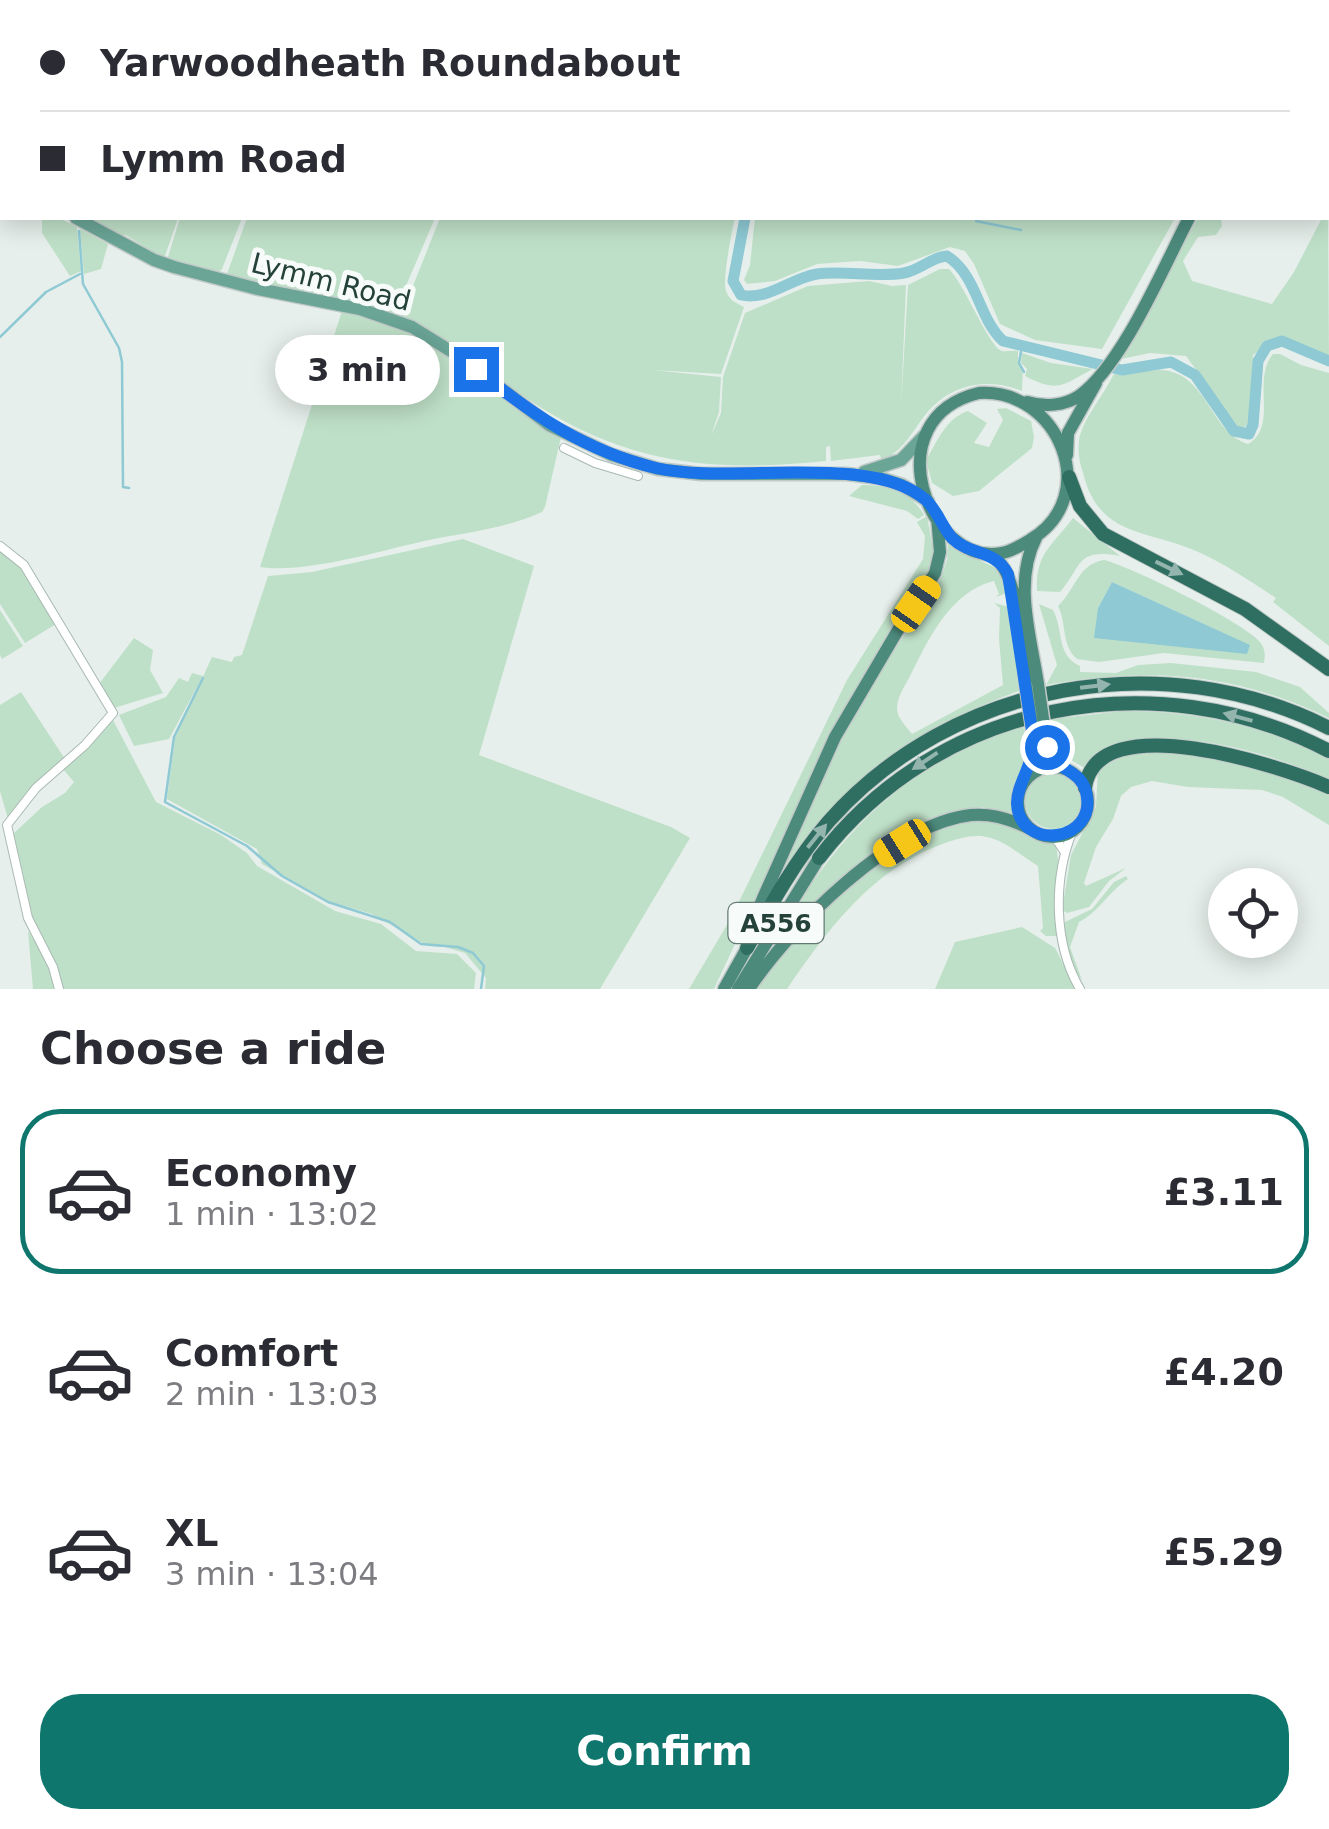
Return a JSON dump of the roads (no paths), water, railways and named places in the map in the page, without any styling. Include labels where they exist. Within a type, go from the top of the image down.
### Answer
[{"type":"highway","points":[[1059,767],[1038,726],[1025,565],[1037,536],[1063,506],[1068,478],[1068,432],[1188,220]]},
{"type":"highway","points":[[1032,685],[1010,581],[1000,560],[954,539],[928,501],[918,468],[924,435],[937,415],[960,399],[988,392],[1053,406],[1074,398],[1098,379]]},
{"type":"highway","points":[[1020,400],[1044,418],[1067,461]]},
{"type":"highway","points":[[1068,478],[1080,506],[1102,534],[1244,609],[1329,669]]},
{"type":"highway","points":[[747,948],[763,898],[835,737],[935,574],[940,552],[937,517]]},
{"type":"highway","points":[[986,553],[1010,551],[1037,536]]},
{"type":"highway","points":[[747,948],[808,848],[850,800],[893,763],[992,710],[1062,690],[1155,682],[1233,693],[1291,710],[1329,728]]},
{"type":"highway","points":[[819,858],[872,800],[928,758],[984,730],[1040,715],[1118,705],[1195,708],[1270,726],[1329,752]]},
{"type":"highway","points":[[1038,726],[1017,802],[1030,829],[1054,836],[1074,830],[1088,808],[1085,788],[1090,770],[1104,757],[1122,750],[1201,749],[1258,760],[1329,787]]},
{"type":"highway","points":[[1023,782],[1038,770],[1059,767],[1071,772],[1085,788]]},
{"type":"highway","name":"A556","points":[[749,989],[787,939],[824,901],[902,843],[940,823],[968,816],[994,816],[1030,829]]},
{"type":"highway","name":"A556","points":[[738,989],[819,858]]},
{"type":"highway","name":"A556","points":[[724,989],[747,948]]},
{"type":"main road","name":"Lymm Road","points":[[80,220],[174,267],[360,309],[412,327],[462,358],[549,425],[612,456],[658,469],[701,474],[847,474],[896,482],[928,501]]},
{"type":"main road","name":"Lymm Road","points":[[847,474],[895,463],[924,435]]},
{"type":"street","points":[[564,448],[595,463],[638,476]]},
{"type":"street","points":[[0,546],[24,565],[113,713],[85,745],[36,788],[7,824],[28,918],[53,967],[59,989]]},
{"type":"street","points":[[1074,830],[1064,851],[1060,932],[1066,961],[1080,989]]},
{"type":"street","points":[[1054,836],[1064,851]]},
{"type":"water","points":[[1112,582],[1250,645],[1247,654],[1094,638],[1098,608]]},
{"type":"waterway","points":[[745,220],[733,281],[741,295],[761,295],[817,274],[904,273],[947,256],[965,274],[988,321],[1003,341],[1122,370],[1171,362],[1195,375],[1234,431],[1249,434],[1253,425],[1258,361],[1267,346],[1282,341],[1329,361]]},
{"type":"waterway","points":[[976,221],[1021,230]]},
{"type":"waterway","points":[[79,231],[83,284],[119,348],[122,362],[123,487],[129,488]]},
{"type":"waterway","points":[[0,337],[46,292],[80,274]]},
{"type":"waterway","points":[[1022,346],[1019,363],[1024,372]]},
{"type":"waterway","points":[[203,678],[174,737],[165,802],[247,846],[282,876],[328,902],[390,922],[421,944],[458,947],[473,953],[484,966],[481,989]]}]
